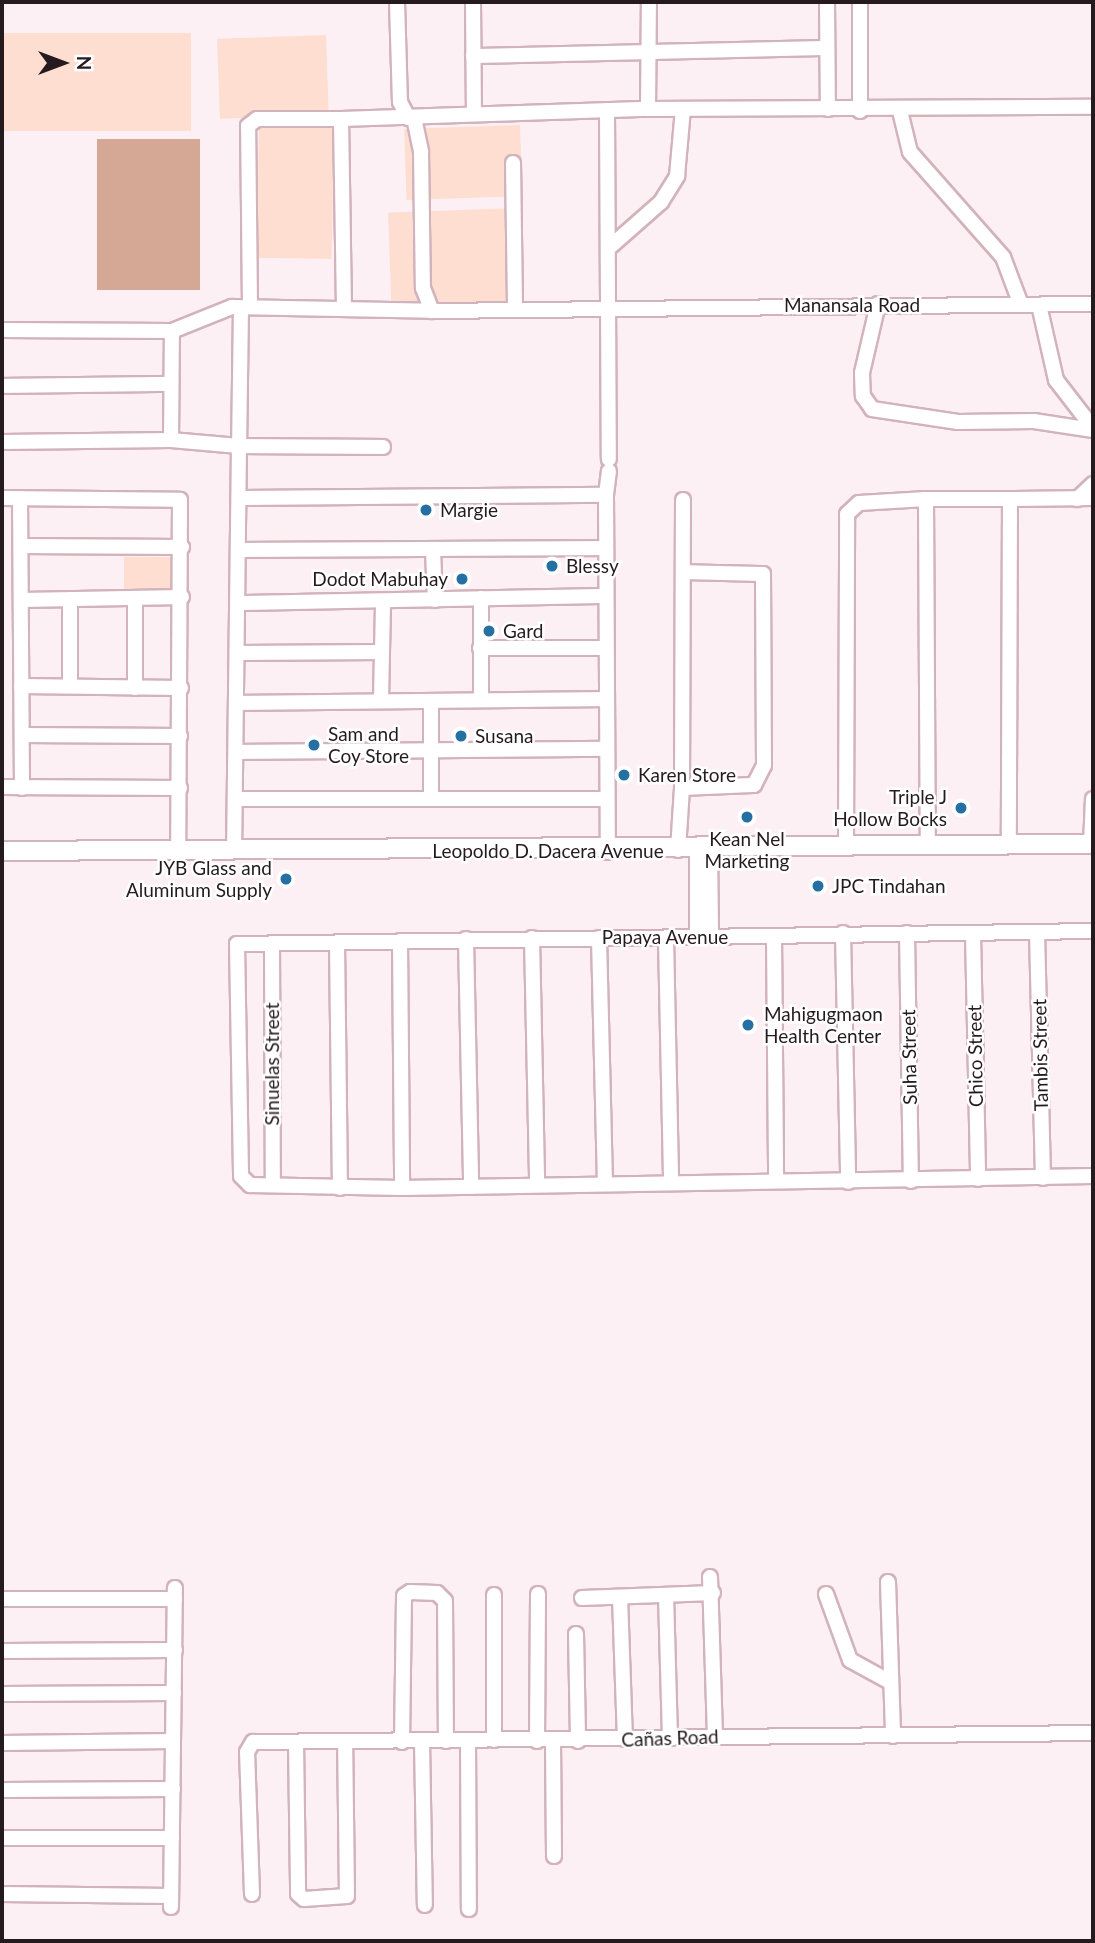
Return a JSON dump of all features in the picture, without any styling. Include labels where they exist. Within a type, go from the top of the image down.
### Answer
[{"type":"main road","name":"Leopoldo D. Dacera Avenue","points":[[2,851],[608,852],[846,844],[1092,844]]},
{"type":"street","points":[[397,2],[400,106],[411,118],[421,152],[423,288],[432,312]]},
{"type":"street","points":[[473,2],[474,112]]},
{"type":"street","points":[[648,109],[649,2]]},
{"type":"street","points":[[827,2],[828,109]]},
{"type":"street","points":[[860,2],[860,111]]},
{"type":"street","points":[[473,56],[827,48]]},
{"type":"street","points":[[234,851],[239,702],[239,446],[246,307],[248,126],[257,119],[411,118],[474,112],[648,109],[900,111],[1093,107]]},
{"type":"street","points":[[611,246],[661,202],[677,176],[683,109]]},
{"type":"street","points":[[607,110],[611,307],[604,749],[608,852]]},
{"type":"street","points":[[900,111],[910,152],[1003,257],[1021,305]]},
{"type":"street","points":[[341,119],[344,309]]},
{"type":"street","points":[[513,163],[515,309]]},
{"type":"street","points":[[878,304],[862,373],[863,396],[872,409],[958,422],[1034,421],[1093,429]]},
{"type":"street","name":"Manansala Road","points":[[172,331],[225,307],[432,312],[611,307],[1093,304]]},
{"type":"street","points":[[1039,305],[1056,380],[1093,429]]},
{"type":"street","points":[[2,330],[172,331],[171,440]]},
{"type":"street","points":[[2,386],[171,384]]},
{"type":"street","points":[[2,442],[171,440],[239,446],[383,447]]},
{"type":"street","points":[[1077,499],[1093,484]]},
{"type":"street","points":[[240,498],[606,495]]},
{"type":"street","points":[[2,498],[174,497],[182,503],[178,851]]},
{"type":"street","points":[[20,498],[22,788]]},
{"type":"street","points":[[846,844],[847,514],[859,503],[926,499],[1093,498]]},
{"type":"street","points":[[926,499],[928,844]]},
{"type":"street","points":[[1009,844],[1010,499]]},
{"type":"street","points":[[678,850],[682,788],[683,500]]},
{"type":"street","points":[[21,546],[182,547]]},
{"type":"street","points":[[239,550],[606,548]]},
{"type":"street","points":[[433,549],[435,600]]},
{"type":"street","points":[[682,788],[760,782],[765,593],[763,574],[755,569],[683,572]]},
{"type":"street","points":[[238,603],[606,596]]},
{"type":"street","points":[[22,600],[182,597]]},
{"type":"street","points":[[135,598],[135,688]]},
{"type":"street","points":[[481,598],[481,700]]},
{"type":"street","points":[[70,599],[70,686]]},
{"type":"street","points":[[381,700],[383,601]]},
{"type":"street","points":[[480,648],[605,648]]},
{"type":"street","points":[[239,653],[381,652]]},
{"type":"street","points":[[21,686],[181,688]]},
{"type":"street","points":[[239,702],[604,699]]},
{"type":"street","points":[[431,701],[431,799]]},
{"type":"street","points":[[22,734],[180,736]]},
{"type":"street","points":[[238,752],[604,749]]},
{"type":"street","points":[[2,787],[180,788]]},
{"type":"street","points":[[236,799],[606,799]]},
{"type":"street","points":[[1092,844],[1093,799]]},
{"type":"street","points":[[703,849],[704,937]]},
{"type":"street","name":"Papaya Avenue","points":[[273,1185],[246,1184],[241,1176],[237,944],[1093,931]]},
{"type":"street","name":"Tambis Street","points":[[1037,932],[1043,1178]]},
{"type":"street","points":[[843,933],[848,1182]]},
{"type":"street","name":"Suha Street","points":[[907,933],[911,1181]]},
{"type":"street","name":"Chico Street","points":[[973,933],[978,1179]]},
{"type":"street","points":[[774,936],[776,1181]]},
{"type":"street","points":[[599,937],[605,1184]]},
{"type":"street","points":[[532,938],[537,1185]]},
{"type":"street","points":[[666,938],[671,1182]]},
{"type":"street","points":[[466,939],[471,1187]]},
{"type":"street","points":[[400,941],[402,1188]]},
{"type":"street","name":"Sinuelas Street","points":[[272,943],[273,1185]]},
{"type":"street","points":[[337,943],[341,1188]]},
{"type":"street","points":[[273,1185],[402,1188],[1093,1176]]},
{"type":"street","points":[[710,1577],[713,1593],[715,1736]]},
{"type":"street","points":[[888,1583],[893,1736]]},
{"type":"street","points":[[402,1742],[404,1596],[410,1592],[437,1593],[445,1601],[446,1741]]},
{"type":"street","points":[[582,1598],[713,1593]]},
{"type":"street","points":[[2,1599],[176,1594],[171,1901],[2,1894]]},
{"type":"street","points":[[537,1594],[537,1741]]},
{"type":"street","points":[[826,1594],[850,1660],[890,1682]]},
{"type":"street","points":[[494,1740],[495,1595]]},
{"type":"street","points":[[666,1595],[670,1738]]},
{"type":"street","points":[[620,1597],[625,1739]]},
{"type":"street","points":[[576,1634],[578,1741]]},
{"type":"street","points":[[2,1651],[175,1650]]},
{"type":"street","points":[[2,1694],[174,1693]]},
{"type":"street","name":"Cañas Road","points":[[253,1894],[249,1745],[296,1742],[578,1741],[715,1736],[1093,1733]]},
{"type":"street","points":[[2,1743],[173,1741]]},
{"type":"street","points":[[422,1741],[425,1905]]},
{"type":"street","points":[[467,1741],[470,1909]]},
{"type":"street","points":[[553,1741],[554,1856]]},
{"type":"street","points":[[296,1742],[298,1894],[304,1899],[346,1896],[345,1743]]},
{"type":"street","points":[[2,1790],[173,1789]]},
{"type":"street","points":[[2,1838],[172,1838]]},
{"type":"shaded area","points":[[2,33],[191,33],[191,131],[2,131]]},
{"type":"shaded area","points":[[326,35],[329,115],[220,119],[217,39]]},
{"type":"shaded area","points":[[259,122],[334,123],[332,259],[257,258]]},
{"type":"shaded area","points":[[520,125],[522,196],[407,200],[404,129]]},
{"type":"shaded area","points":[[97,139],[200,139],[200,290],[97,290]]},
{"type":"shaded area","points":[[519,208],[522,303],[391,308],[388,213]]},
{"type":"shaded area","points":[[124,557],[176,557],[176,594],[124,594]]},
{"type":"place","name":"Margie","points":[[426,510]]},
{"type":"place","name":"Blessy","points":[[552,566]]},
{"type":"place","name":"Dodot Mabuhay","points":[[462,579]]},
{"type":"place","name":"Gard","points":[[489,631]]},
{"type":"place","name":"Susana","points":[[461,736]]},
{"type":"place","name":"Sam and Coy Store","points":[[314,745]]},
{"type":"place","name":"Karen Store","points":[[624,775]]},
{"type":"place","name":"Triple J Hollow Bocks","points":[[961,808]]},
{"type":"place","name":"Kean Nel Marketing","points":[[747,817]]},
{"type":"place","name":"JYB Glass and Aluminum Supply","points":[[286,879]]},
{"type":"place","name":"JPC Tindahan","points":[[818,886]]},
{"type":"place","name":"Mahigugmaon Health Center","points":[[748,1025]]}]
